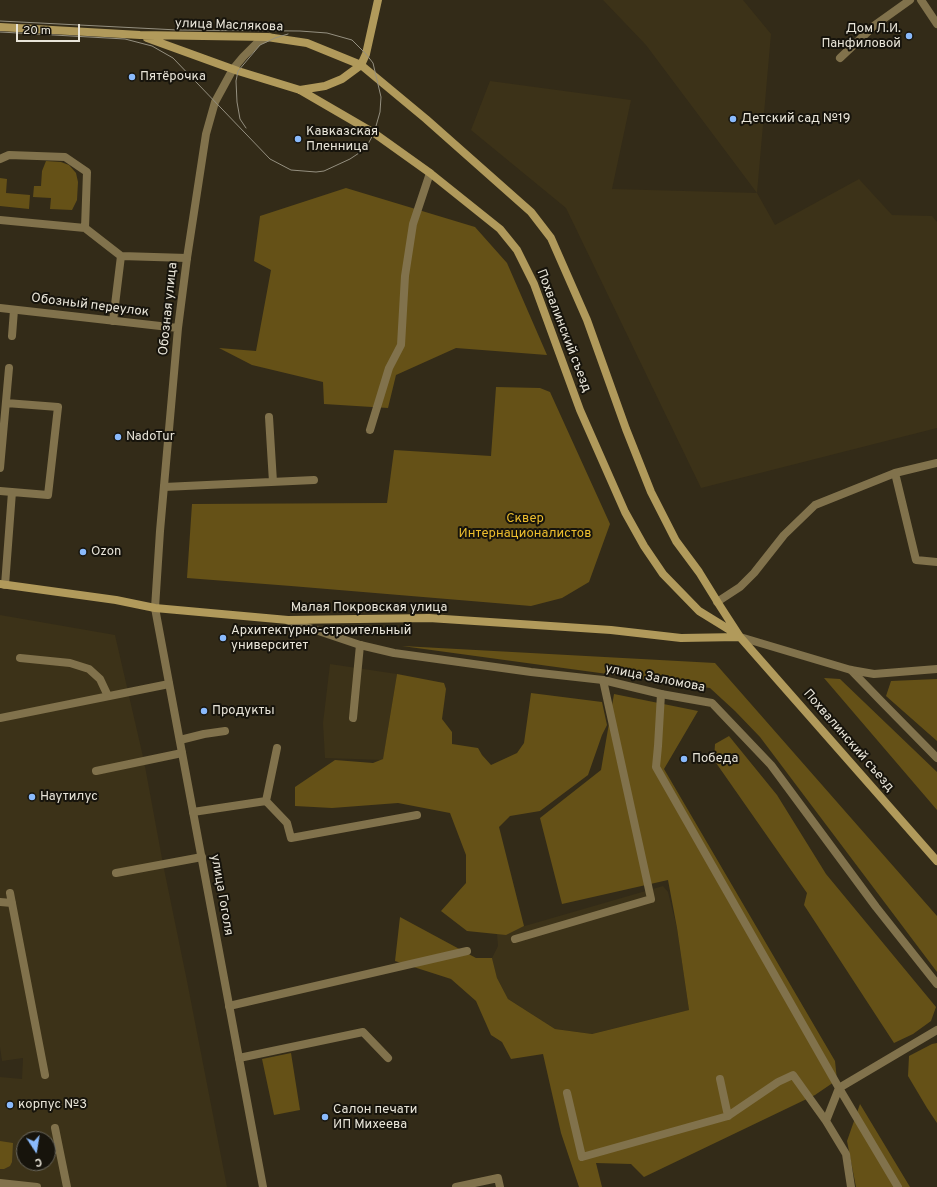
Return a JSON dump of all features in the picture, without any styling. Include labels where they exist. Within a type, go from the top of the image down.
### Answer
[{"type":"main road","points":[[300,90],[325,86],[342,79],[361,65],[366,54],[378,0]]},
{"type":"main road","name":"улица Маслякова","points":[[0,27],[140,35],[270,37],[307,43],[361,65]]},
{"type":"main road","name":"улица Маслякова","points":[[140,35],[233,69],[300,90]]},
{"type":"main road","name":"Похвалинский съезд","points":[[361,65],[426,119],[531,212],[551,238],[587,320],[623,421],[651,492],[676,541],[699,572],[740,637],[937,861]]},
{"type":"main road","name":"Похвалинский съезд","points":[[300,90],[374,133],[430,173],[500,229],[517,250],[534,284],[580,410],[625,512],[644,546],[663,574],[699,611],[740,637]]},
{"type":"main road","name":"Малая Покровская улица","points":[[3,585],[116,600],[155,608],[288,620],[429,618],[611,630],[681,638],[740,637]]},
{"type":"street","points":[[840,58],[875,25],[910,0]]},
{"type":"street","points":[[921,0],[937,24]]},
{"type":"street","name":"Обозная улица","points":[[155,608],[178,328],[206,134],[215,102],[233,69],[259,41],[270,37]]},
{"type":"street","points":[[0,159],[9,156],[65,157],[87,172],[85,228]]},
{"type":"street","points":[[370,430],[388,368],[401,345],[406,268],[413,224],[430,173]]},
{"type":"street","points":[[0,220],[85,228],[121,256],[187,258]]},
{"type":"street","points":[[113,321],[121,256]]},
{"type":"street","name":"Обозный переулок","points":[[0,308],[178,328]]},
{"type":"street","points":[[12,336],[14,310]]},
{"type":"street","points":[[0,468],[9,368]]},
{"type":"street","points":[[0,491],[48,495],[58,407],[6,403]]},
{"type":"street","points":[[269,417],[273,482]]},
{"type":"street","points":[[717,602],[745,582],[784,535],[815,505],[895,473],[937,463]]},
{"type":"street","points":[[895,473],[916,560],[937,562]]},
{"type":"street","points":[[164,487],[314,480]]},
{"type":"street","points":[[3,585],[12,492]]},
{"type":"street","name":"улица Гоголя","points":[[155,608],[262,1187]]},
{"type":"street","name":"улица Заломова","points":[[288,620],[360,645],[409,655],[523,671],[602,680],[661,694],[712,703],[771,765],[876,907],[937,984]]},
{"type":"street","points":[[740,637],[851,670],[874,674],[937,669]]},
{"type":"street","points":[[353,718],[360,645]]},
{"type":"street","points":[[20,658],[70,663],[89,669],[100,679],[108,696]]},
{"type":"street","points":[[851,670],[937,758]]},
{"type":"street","points":[[515,939],[651,899],[602,680]]},
{"type":"street","points":[[0,718],[170,684]]},
{"type":"street","points":[[661,694],[656,766],[839,1088],[898,1187]]},
{"type":"street","points":[[180,740],[225,731]]},
{"type":"street","points":[[266,801],[277,748]]},
{"type":"street","points":[[96,770],[182,753]]},
{"type":"street","points":[[193,812],[266,801]]},
{"type":"street","points":[[266,801],[287,823],[291,838],[417,815]]},
{"type":"street","points":[[116,873],[202,857]]},
{"type":"street","points":[[10,893],[45,1075]]},
{"type":"street","points":[[0,902],[12,903]]},
{"type":"street","points":[[229,1006],[467,951]]},
{"type":"street","points":[[826,1121],[839,1088],[937,1030]]},
{"type":"street","points":[[239,1058],[363,1032],[388,1058]]},
{"type":"street","points":[[567,1093],[582,1157],[728,1116],[778,1082],[793,1075],[826,1121],[846,1154],[851,1187]]},
{"type":"street","points":[[720,1079],[728,1116]]},
{"type":"street","points":[[55,1128],[67,1187]]},
{"type":"street","points":[[456,1187],[498,1178],[500,1187]]},
{"type":"street","points":[[0,1183],[37,1187]]},
{"type":"shaded area","name":"Детский сад №19","points":[[603,0],[743,0],[771,34],[757,193],[646,45]]},
{"type":"shaded area","points":[[490,81],[631,100],[612,189],[757,193],[775,225],[859,179],[892,215],[932,216],[937,222],[937,428],[701,488],[566,208],[471,130]]},
{"type":"shaded area","points":[[0,615],[115,635],[144,761],[227,1187],[0,1187],[0,1077],[22,1079],[23,1058],[2,1061],[0,1047]]},
{"type":"shaded area","points":[[330,664],[397,674],[383,760],[325,758],[323,723]]},
{"type":"shaded area","points":[[663,886],[668,892],[677,928],[689,1010],[592,1034],[555,1029],[508,999],[497,978],[492,958],[498,946],[497,934]]},
{"type":"green space","points":[[46,161],[61,162],[69,165],[76,173],[78,182],[77,200],[72,210],[50,209],[51,198],[33,197],[34,186],[41,186],[42,171]]},
{"type":"green space","points":[[0,178],[7,179],[6,193],[30,195],[29,209],[0,206]]},
{"type":"green space","points":[[346,188],[475,227],[507,263],[547,355],[456,348],[396,375],[388,408],[324,404],[323,382],[252,365],[219,348],[256,351],[271,270],[254,261],[260,216]]},
{"type":"green space","name":"Сквер Интернационалистов","points":[[496,387],[540,388],[550,392],[610,524],[589,582],[562,598],[531,606],[187,578],[192,504],[387,503],[394,450],[491,456]]},
{"type":"green space","points":[[402,646],[715,663],[937,916],[937,972],[760,737],[710,688]]},
{"type":"green space","points":[[397,674],[444,683],[446,689],[442,719],[452,732],[452,744],[478,748],[491,765],[517,753],[524,743],[531,693],[602,702],[607,725],[588,775],[540,811],[510,816],[499,827],[524,926],[506,935],[467,931],[441,911],[466,883],[466,855],[450,813],[398,803],[332,808],[295,806],[295,787],[335,760],[373,763],[383,759]]},
{"type":"green space","points":[[824,678],[840,679],[937,772],[937,810]]},
{"type":"green space","points":[[937,679],[937,741],[886,696],[891,681]]},
{"type":"green space","points":[[614,694],[698,711],[664,769],[835,1061],[837,1080],[815,1095],[644,1177],[631,1164],[596,1163],[602,1187],[579,1187],[561,1133],[543,1054],[511,1059],[502,1042],[491,1035],[476,1001],[451,979],[395,961],[400,917],[476,958],[492,958],[497,978],[508,999],[555,1029],[592,1034],[689,1010],[677,928],[668,880],[562,904],[540,818],[601,770]]},
{"type":"green space","points":[[729,736],[777,795],[826,874],[936,1007],[931,1021],[913,1034],[894,1043],[804,905],[807,893],[714,760],[715,744]]},
{"type":"green space","points":[[937,1043],[937,1123],[908,1076],[909,1056]]},
{"type":"green space","points":[[291,1053],[300,1110],[274,1115],[262,1059]]},
{"type":"green space","points":[[860,1104],[910,1187],[856,1187],[847,1141]]},
{"type":"green space","points":[[0,1141],[13,1143],[12,1162],[10,1166],[4,1169],[0,1169]]},
{"type":"tram line","points":[[0,21],[178,30],[300,31],[327,33],[352,40],[373,63],[381,97],[380,112],[374,133],[368,144],[362,151],[350,159],[324,171],[316,172],[291,170],[270,159],[173,58],[152,46],[125,39],[0,32]]},
{"type":"tram line","points":[[246,128],[240,119],[237,102],[236,81],[238,71],[260,45],[288,34]]},
{"type":"place","name":"Дом Л.И. Панфиловой","points":[[909,36]]},
{"type":"place","name":"Пятёрочка","points":[[132,77]]},
{"type":"place","name":"Детский сад №19","points":[[733,119]]},
{"type":"place","name":"Кавказская Пленница","points":[[298,139]]},
{"type":"place","name":"NadoTur","points":[[118,437]]},
{"type":"place","name":"Ozon","points":[[83,552]]},
{"type":"place","name":"Архитектурно-строительный университет","points":[[223,638]]},
{"type":"place","name":"Продукты","points":[[204,711]]},
{"type":"place","name":"Победа","points":[[684,759]]},
{"type":"place","name":"Наутилус","points":[[32,797]]},
{"type":"place","name":"корпус №3","points":[[10,1105]]},
{"type":"place","name":"Салон печати ИП Михеева","points":[[325,1117]]}]
